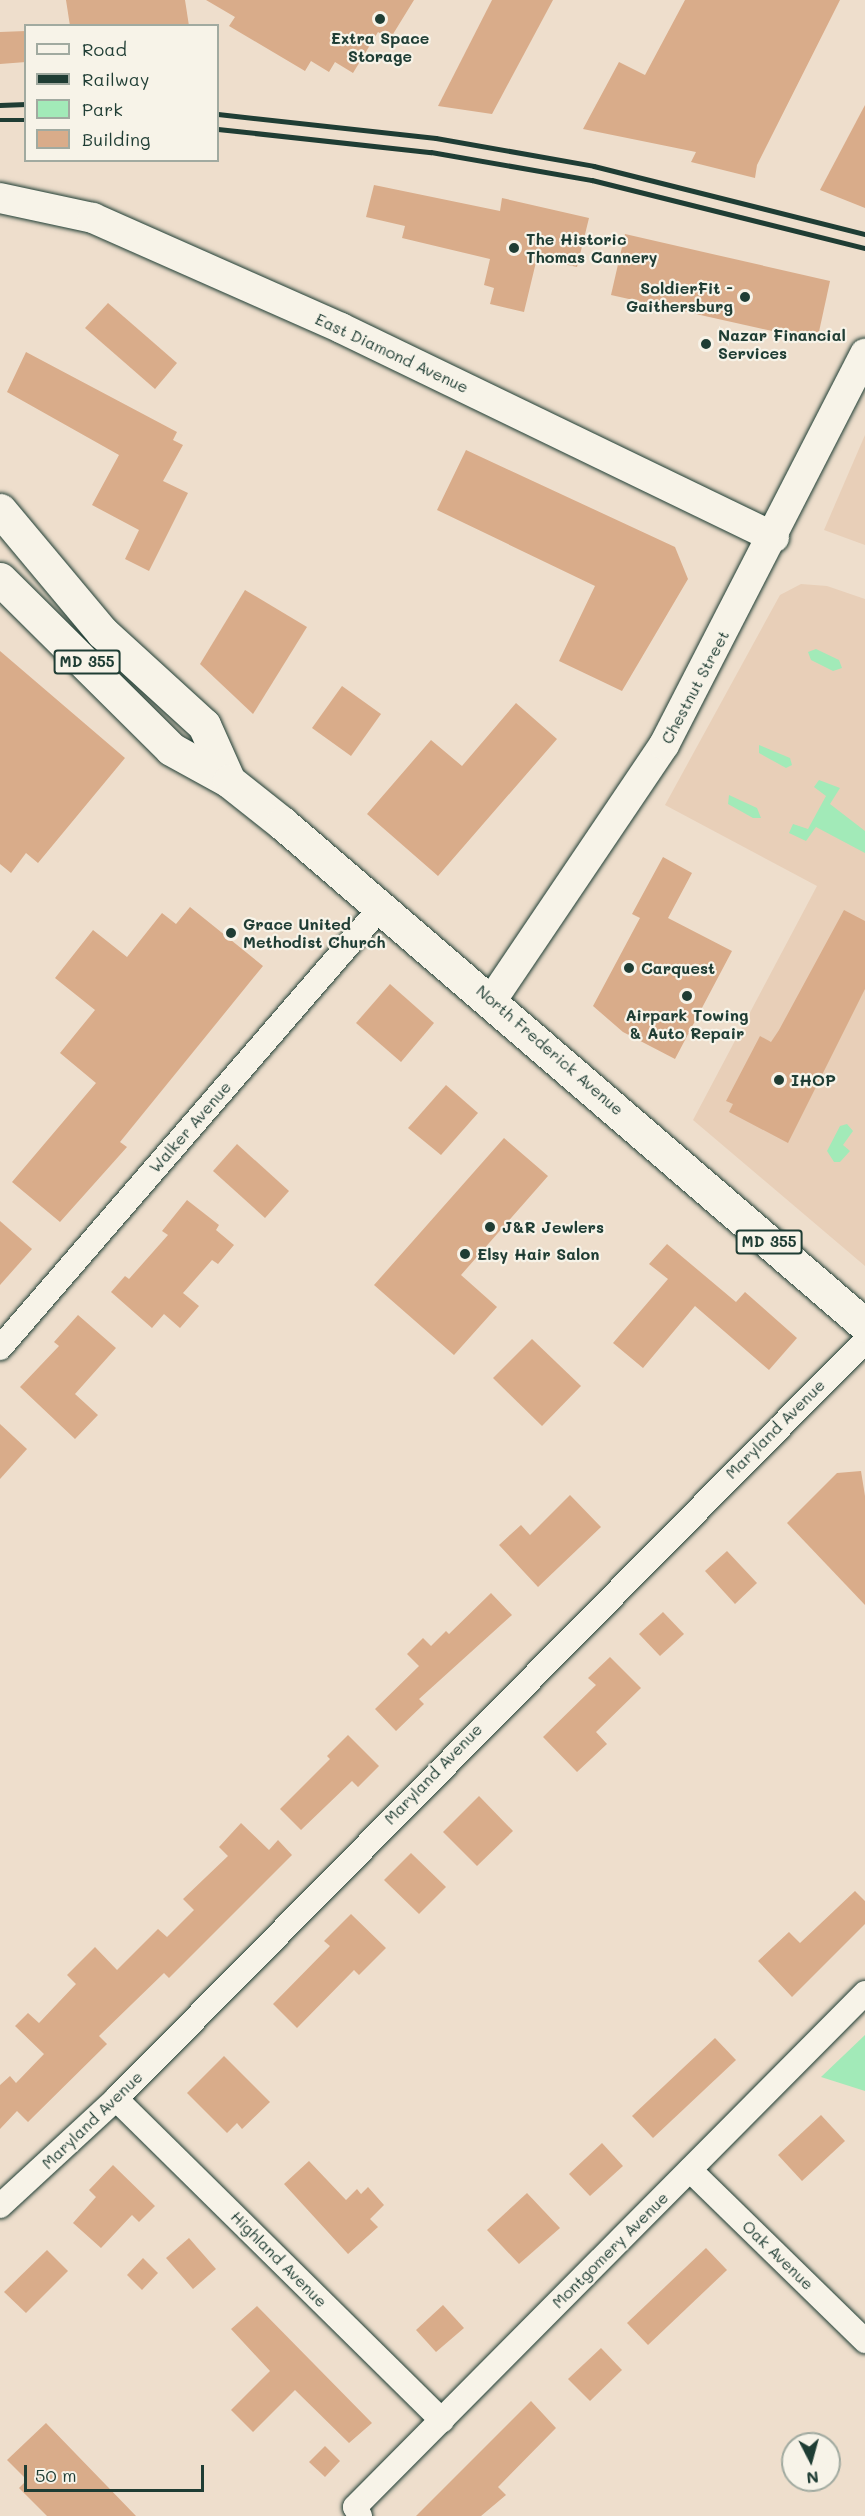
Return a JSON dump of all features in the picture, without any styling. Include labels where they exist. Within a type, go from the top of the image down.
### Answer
[{"type":"main road","name":"North Frederick Avenue","points":[[0,510],[102,632],[204,725],[230,781]]},
{"type":"main road","name":"North Frederick Avenue","points":[[0,579],[171,748],[230,781],[382,906],[865,1325]]},
{"type":"street","name":"East Diamond Avenue","points":[[0,198],[93,218],[341,328],[774,537]]},
{"type":"street","name":"Chestnut Street","points":[[492,1000],[664,745],[774,537],[865,354]]},
{"type":"street","name":"Walker Avenue","points":[[0,1348],[382,906]]},
{"type":"street","name":"Maryland Avenue","points":[[0,2206],[116,2099],[865,1341]]},
{"type":"street","name":"Montgomery Avenue","points":[[358,2511],[442,2420],[865,1993]]},
{"type":"street","name":"Highland Avenue","points":[[116,2099],[442,2420]]},
{"type":"street","name":"Oak Avenue","points":[[690,2170],[865,2341]]},
{"type":"shaded area","points":[[865,435],[865,545],[824,530]]},
{"type":"shaded area","points":[[801,584],[827,586],[865,599],[865,1266],[693,1120],[817,886],[665,805],[780,595]]},
{"type":"green space","points":[[816,649],[839,660],[842,668],[833,671],[811,660],[808,652]]},
{"type":"green space","points":[[759,745],[790,758],[792,765],[786,768],[759,753]]},
{"type":"green space","points":[[819,780],[840,788],[830,804],[865,831],[865,853],[816,827],[806,841],[789,833],[793,824],[808,829],[826,796],[814,787]]},
{"type":"green space","points":[[729,795],[757,808],[761,818],[753,818],[728,804]]},
{"type":"green space","points":[[847,1124],[853,1131],[843,1145],[850,1151],[840,1162],[834,1162],[827,1151],[840,1126]]},
{"type":"green space","points":[[865,2035],[865,2091],[821,2077]]},
{"type":"building","points":[[66,0],[185,0],[189,24],[70,24]]},
{"type":"building","points":[[206,0],[414,0],[390,39],[378,32],[353,73],[335,62],[329,72],[311,61],[305,71],[229,26],[235,17]]},
{"type":"building","points":[[492,0],[553,0],[492,114],[438,106]]},
{"type":"building","points":[[685,0],[840,0],[757,165],[755,178],[691,162],[696,152],[583,129],[619,62],[645,75]]},
{"type":"building","points":[[24,31],[24,62],[0,64],[0,32]]},
{"type":"building","points":[[865,105],[865,208],[820,190]]},
{"type":"building","name":"The Historic Thomas Cannery","points":[[374,185],[500,211],[502,198],[589,218],[577,267],[537,258],[524,312],[490,304],[494,288],[484,285],[490,259],[402,238],[405,226],[366,217]]},
{"type":"building","points":[[625,234],[830,281],[817,341],[611,295]]},
{"type":"building","points":[[108,303],[177,363],[155,389],[85,328]]},
{"type":"building","points":[[26,352],[177,432],[173,440],[183,445],[163,481],[188,493],[149,571],[125,559],[139,530],[92,505],[119,455],[7,392]]},
{"type":"building","points":[[466,450],[675,547],[688,579],[622,691],[559,661],[595,586],[437,510]]},
{"type":"building","points":[[245,590],[307,627],[253,714],[200,664]]},
{"type":"building","points":[[0,651],[125,758],[38,863],[26,853],[11,873],[0,864]]},
{"type":"building","points":[[342,686],[381,714],[351,756],[312,728]]},
{"type":"building","points":[[516,703],[557,739],[438,876],[367,814],[431,740],[462,766]]},
{"type":"building","points":[[663,857],[692,873],[668,918],[732,951],[675,1059],[623,1032],[593,1006],[640,918],[632,914]]},
{"type":"building","points":[[190,907],[263,966],[120,1142],[127,1147],[60,1222],[12,1182],[96,1083],[60,1053],[95,1010],[55,978],[93,930],[127,957],[162,913],[176,924]]},
{"type":"building","points":[[844,910],[865,921],[865,989],[788,1143],[729,1112],[733,1104],[726,1101],[760,1036],[771,1042],[779,1030]]},
{"type":"building","points":[[390,984],[434,1023],[401,1062],[356,1023]]},
{"type":"building","points":[[446,1085],[478,1113],[441,1155],[408,1128]]},
{"type":"building","points":[[504,1138],[548,1176],[461,1275],[497,1307],[454,1355],[374,1285]]},
{"type":"building","points":[[237,1144],[289,1191],[265,1218],[213,1171]]},
{"type":"building","points":[[187,1200],[219,1225],[216,1230],[234,1245],[218,1264],[212,1260],[183,1293],[199,1306],[180,1328],[164,1314],[152,1328],[111,1292],[125,1276],[129,1279],[168,1235],[162,1231]]},
{"type":"building","points":[[0,1221],[32,1249],[0,1285]]},
{"type":"building","points":[[667,1244],[736,1302],[745,1292],[797,1338],[769,1370],[695,1306],[643,1368],[613,1343],[668,1279],[649,1264]]},
{"type":"building","points":[[78,1315],[116,1348],[75,1394],[98,1415],[75,1439],[20,1387],[59,1346],[54,1342]]},
{"type":"building","points":[[532,1339],[581,1386],[542,1426],[493,1378]]},
{"type":"building","points":[[0,1424],[27,1449],[0,1479]]},
{"type":"building","points":[[861,1471],[865,1496],[865,1605],[787,1523],[837,1473]]},
{"type":"building","points":[[570,1495],[601,1527],[538,1587],[499,1545],[521,1525],[530,1535]]},
{"type":"building","points":[[727,1551],[757,1583],[735,1604],[705,1571]]},
{"type":"building","points":[[491,1593],[512,1615],[419,1699],[424,1704],[396,1731],[375,1709],[419,1666],[407,1654],[423,1638],[431,1646],[446,1631],[449,1634]]},
{"type":"building","points":[[663,1612],[684,1634],[660,1656],[639,1634]]},
{"type":"building","points":[[610,1657],[641,1688],[596,1732],[607,1744],[577,1772],[543,1737],[596,1685],[588,1678]]},
{"type":"building","points":[[348,1735],[379,1766],[358,1787],[352,1781],[301,1830],[280,1809],[330,1759],[327,1756]]},
{"type":"building","points":[[479,1796],[513,1831],[477,1866],[443,1832]]},
{"type":"building","points":[[241,1823],[269,1850],[278,1840],[292,1855],[169,1978],[164,1973],[99,2036],[107,2044],[28,2122],[17,2111],[0,2129],[0,2085],[10,2076],[16,2083],[44,2054],[15,2026],[28,2013],[39,2023],[76,1984],[67,1975],[95,1947],[117,1970],[158,1929],[167,1937],[194,1910],[183,1899],[228,1856],[219,1847]]},
{"type":"building","points":[[411,1853],[446,1887],[419,1914],[384,1880]]},
{"type":"building","points":[[855,1891],[865,1901],[865,1924],[792,1997],[758,1961],[789,1932],[800,1943]]},
{"type":"building","points":[[351,1914],[386,1948],[359,1975],[354,1970],[297,2028],[273,2004],[330,1946],[324,1941]]},
{"type":"building","points":[[715,2038],[736,2060],[653,2138],[632,2116]]},
{"type":"building","points":[[224,2056],[270,2102],[242,2129],[237,2123],[227,2133],[187,2093]]},
{"type":"building","points":[[821,2115],[845,2141],[802,2181],[778,2155]]},
{"type":"building","points":[[602,2143],[623,2166],[590,2196],[569,2174]]},
{"type":"building","points":[[309,2161],[346,2200],[357,2189],[361,2194],[368,2187],[384,2205],[370,2219],[378,2227],[348,2254],[284,2184]]},
{"type":"building","points":[[113,2165],[155,2206],[139,2222],[132,2215],[101,2248],[73,2223],[96,2197],[89,2190]]},
{"type":"building","points":[[527,2193],[560,2228],[519,2264],[487,2230]]},
{"type":"building","points":[[189,2238],[216,2269],[193,2289],[166,2258]]},
{"type":"building","points":[[706,2248],[727,2270],[648,2345],[627,2323]]},
{"type":"building","points":[[47,2250],[68,2271],[26,2313],[4,2292]]},
{"type":"building","points":[[143,2258],[158,2273],[142,2290],[127,2275]]},
{"type":"building","points":[[443,2305],[464,2328],[436,2352],[416,2330]]},
{"type":"building","points":[[257,2306],[372,2423],[349,2443],[295,2390],[253,2432],[231,2410],[270,2371],[231,2329]]},
{"type":"building","points":[[601,2348],[622,2370],[590,2401],[568,2379]]},
{"type":"building","points":[[531,2401],[556,2428],[498,2487],[506,2495],[481,2516],[416,2516]]},
{"type":"building","points":[[46,2423],[136,2516],[47,2516],[19,2488],[27,2480],[7,2460]]},
{"type":"building","points":[[325,2446],[340,2461],[325,2477],[309,2462]]},
{"type":"railway","points":[[0,105],[24,104]]},
{"type":"railway","points":[[219,114],[436,138],[594,166],[865,234]]},
{"type":"railway","points":[[0,120],[24,120]]},
{"type":"railway","points":[[219,129],[431,152],[592,180],[865,248]]},
{"type":"place","name":"Extra Space Storage","points":[[380,19]]},
{"type":"place","name":"The Historic Thomas Cannery","points":[[514,248]]},
{"type":"place","name":"SoldierFit - Gaithersburg","points":[[745,297]]},
{"type":"place","name":"Nazar Financial Services","points":[[706,344]]},
{"type":"place","name":"Grace United Methodist Church","points":[[231,933]]},
{"type":"place","name":"Carquest","points":[[629,968]]},
{"type":"place","name":"Airpark Towing & Auto Repair","points":[[687,996]]},
{"type":"place","name":"IHOP","points":[[779,1080]]},
{"type":"place","name":"J&R Jewlers","points":[[490,1227]]},
{"type":"place","name":"Elsy Hair Salon","points":[[465,1254]]}]
